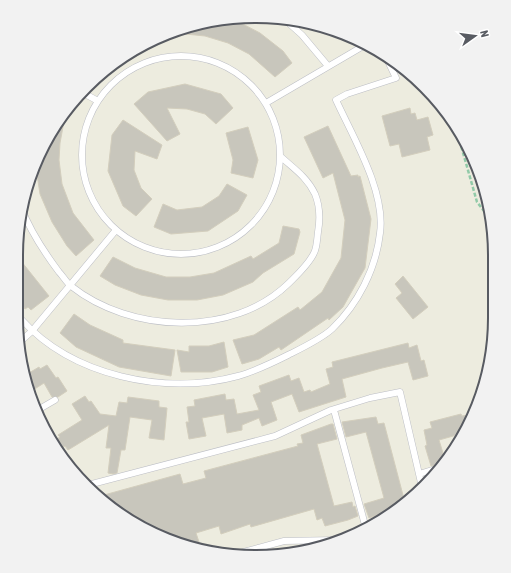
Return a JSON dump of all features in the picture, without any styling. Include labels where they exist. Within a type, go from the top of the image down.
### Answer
[{"type":"lane","points":[[292,26],[302,35],[328,66]]},
{"type":"lane","points":[[266,103],[359,48]]},
{"type":"lane","points":[[168,56],[196,56],[224,65],[248,81],[266,103],[277,132],[280,156],[276,184],[264,210],[246,231],[222,246],[195,253],[167,253],[140,245],[116,230],[98,208],[86,183],[82,155],[86,127],[98,101],[116,79],[140,64],[168,56]]},
{"type":"lane","points":[[23,321],[40,338],[84,364],[123,376],[157,383],[198,383],[237,376],[261,369],[298,350],[332,329],[357,297],[374,265],[381,232],[378,199],[369,170],[336,100],[347,94],[396,78],[390,66]]},
{"type":"lane","points":[[87,95],[98,101]]},
{"type":"lane","points":[[26,220],[46,254],[70,285],[96,302],[129,315],[169,322],[192,323],[224,318],[251,308],[276,295],[315,253],[320,218],[315,194],[302,173],[280,156]]},
{"type":"lane","points":[[24,339],[32,331],[116,230]]},
{"type":"lane","points":[[94,484],[275,436],[334,410],[370,398],[400,392],[421,481]]},
{"type":"lane","points":[[42,408],[55,400]]},
{"type":"lane","points":[[334,410],[364,523]]},
{"type":"lane","points":[[419,474],[430,471]]},
{"type":"lane","points":[[251,550],[284,541],[322,540]]},
{"type":"path","points":[[462,149],[477,202],[484,211]]},
{"type":"building","points":[[241,23],[260,33],[283,51],[292,63],[275,77],[249,54],[228,43],[205,36],[185,34],[210,27]]},
{"type":"building","points":[[185,84],[221,94],[233,108],[216,124],[205,114],[187,109],[167,108],[180,134],[167,141],[134,104],[148,92]]},
{"type":"building","points":[[410,108],[411,114],[415,113],[417,120],[428,117],[433,135],[427,137],[430,150],[402,157],[399,144],[390,146],[382,116]]},
{"type":"building","points":[[123,120],[162,145],[157,159],[135,151],[134,170],[141,188],[152,199],[136,216],[123,206],[108,171],[112,135]]},
{"type":"building","points":[[64,124],[59,160],[62,184],[73,213],[94,240],[76,256],[67,246],[52,222],[40,194],[37,176],[54,139]]},
{"type":"building","points":[[328,126],[351,176],[360,176],[371,219],[365,268],[343,307],[329,320],[328,318],[281,350],[279,347],[259,359],[242,364],[233,340],[254,335],[298,307],[300,310],[322,292],[341,258],[345,220],[333,173],[323,178],[304,137]]},
{"type":"building","points":[[248,127],[258,160],[253,178],[231,173],[233,160],[226,133]]},
{"type":"building","points":[[227,184],[247,195],[238,211],[208,231],[171,234],[154,227],[163,204],[177,210],[202,207],[219,196]]},
{"type":"building","points":[[283,226],[299,229],[300,232],[294,254],[263,273],[253,282],[223,295],[197,300],[168,300],[141,295],[115,285],[100,276],[113,257],[135,268],[166,277],[190,277],[214,273],[251,256],[253,259],[279,243]]},
{"type":"building","points":[[23,264],[49,296],[31,310],[28,307],[25,309],[23,306]]},
{"type":"building","points":[[403,276],[428,307],[413,319],[396,298],[402,293],[395,284]]},
{"type":"building","points":[[74,314],[90,325],[123,340],[123,343],[175,350],[171,376],[119,367],[76,347],[60,333]]},
{"type":"building","points":[[224,342],[228,367],[212,372],[181,372],[177,350],[189,352],[189,346],[209,346]]},
{"type":"building","points":[[408,343],[409,348],[417,345],[421,361],[424,360],[428,376],[413,380],[408,362],[382,368],[342,379],[346,397],[299,412],[292,394],[271,402],[277,420],[262,426],[259,418],[242,425],[242,430],[227,433],[224,414],[202,418],[206,436],[189,439],[186,422],[189,422],[187,407],[195,406],[194,400],[225,394],[226,400],[234,399],[237,414],[259,410],[253,395],[261,392],[259,386],[289,375],[291,381],[299,378],[304,392],[310,390],[311,392],[330,384],[326,369],[333,367],[332,362]]},
{"type":"building","points":[[47,365],[56,378],[58,377],[67,391],[58,397],[52,397],[44,383],[34,389],[30,373],[39,367],[40,369]]},
{"type":"building","points":[[85,396],[89,402],[91,401],[100,414],[116,416],[119,402],[127,403],[128,397],[159,401],[159,407],[167,408],[164,440],[149,438],[152,420],[130,417],[125,450],[121,450],[117,473],[108,473],[111,448],[106,448],[109,425],[68,450],[65,446],[62,447],[57,439],[60,437],[58,435],[82,420],[72,404]]},
{"type":"building","points":[[461,414],[462,416],[466,415],[456,435],[439,440],[443,454],[435,465],[431,466],[425,446],[427,445],[424,430],[432,428],[430,422]]},
{"type":"building","points":[[376,417],[378,424],[384,423],[403,497],[379,515],[369,518],[364,504],[384,498],[366,432],[346,437],[342,422]]},
{"type":"building","points":[[333,424],[337,439],[317,444],[334,506],[352,502],[358,516],[325,526],[322,518],[317,520],[314,509],[251,527],[250,524],[221,534],[219,526],[196,533],[199,542],[197,543],[180,537],[139,519],[105,495],[180,474],[183,484],[206,478],[204,471],[298,446],[297,444],[303,443],[301,435]]}]
